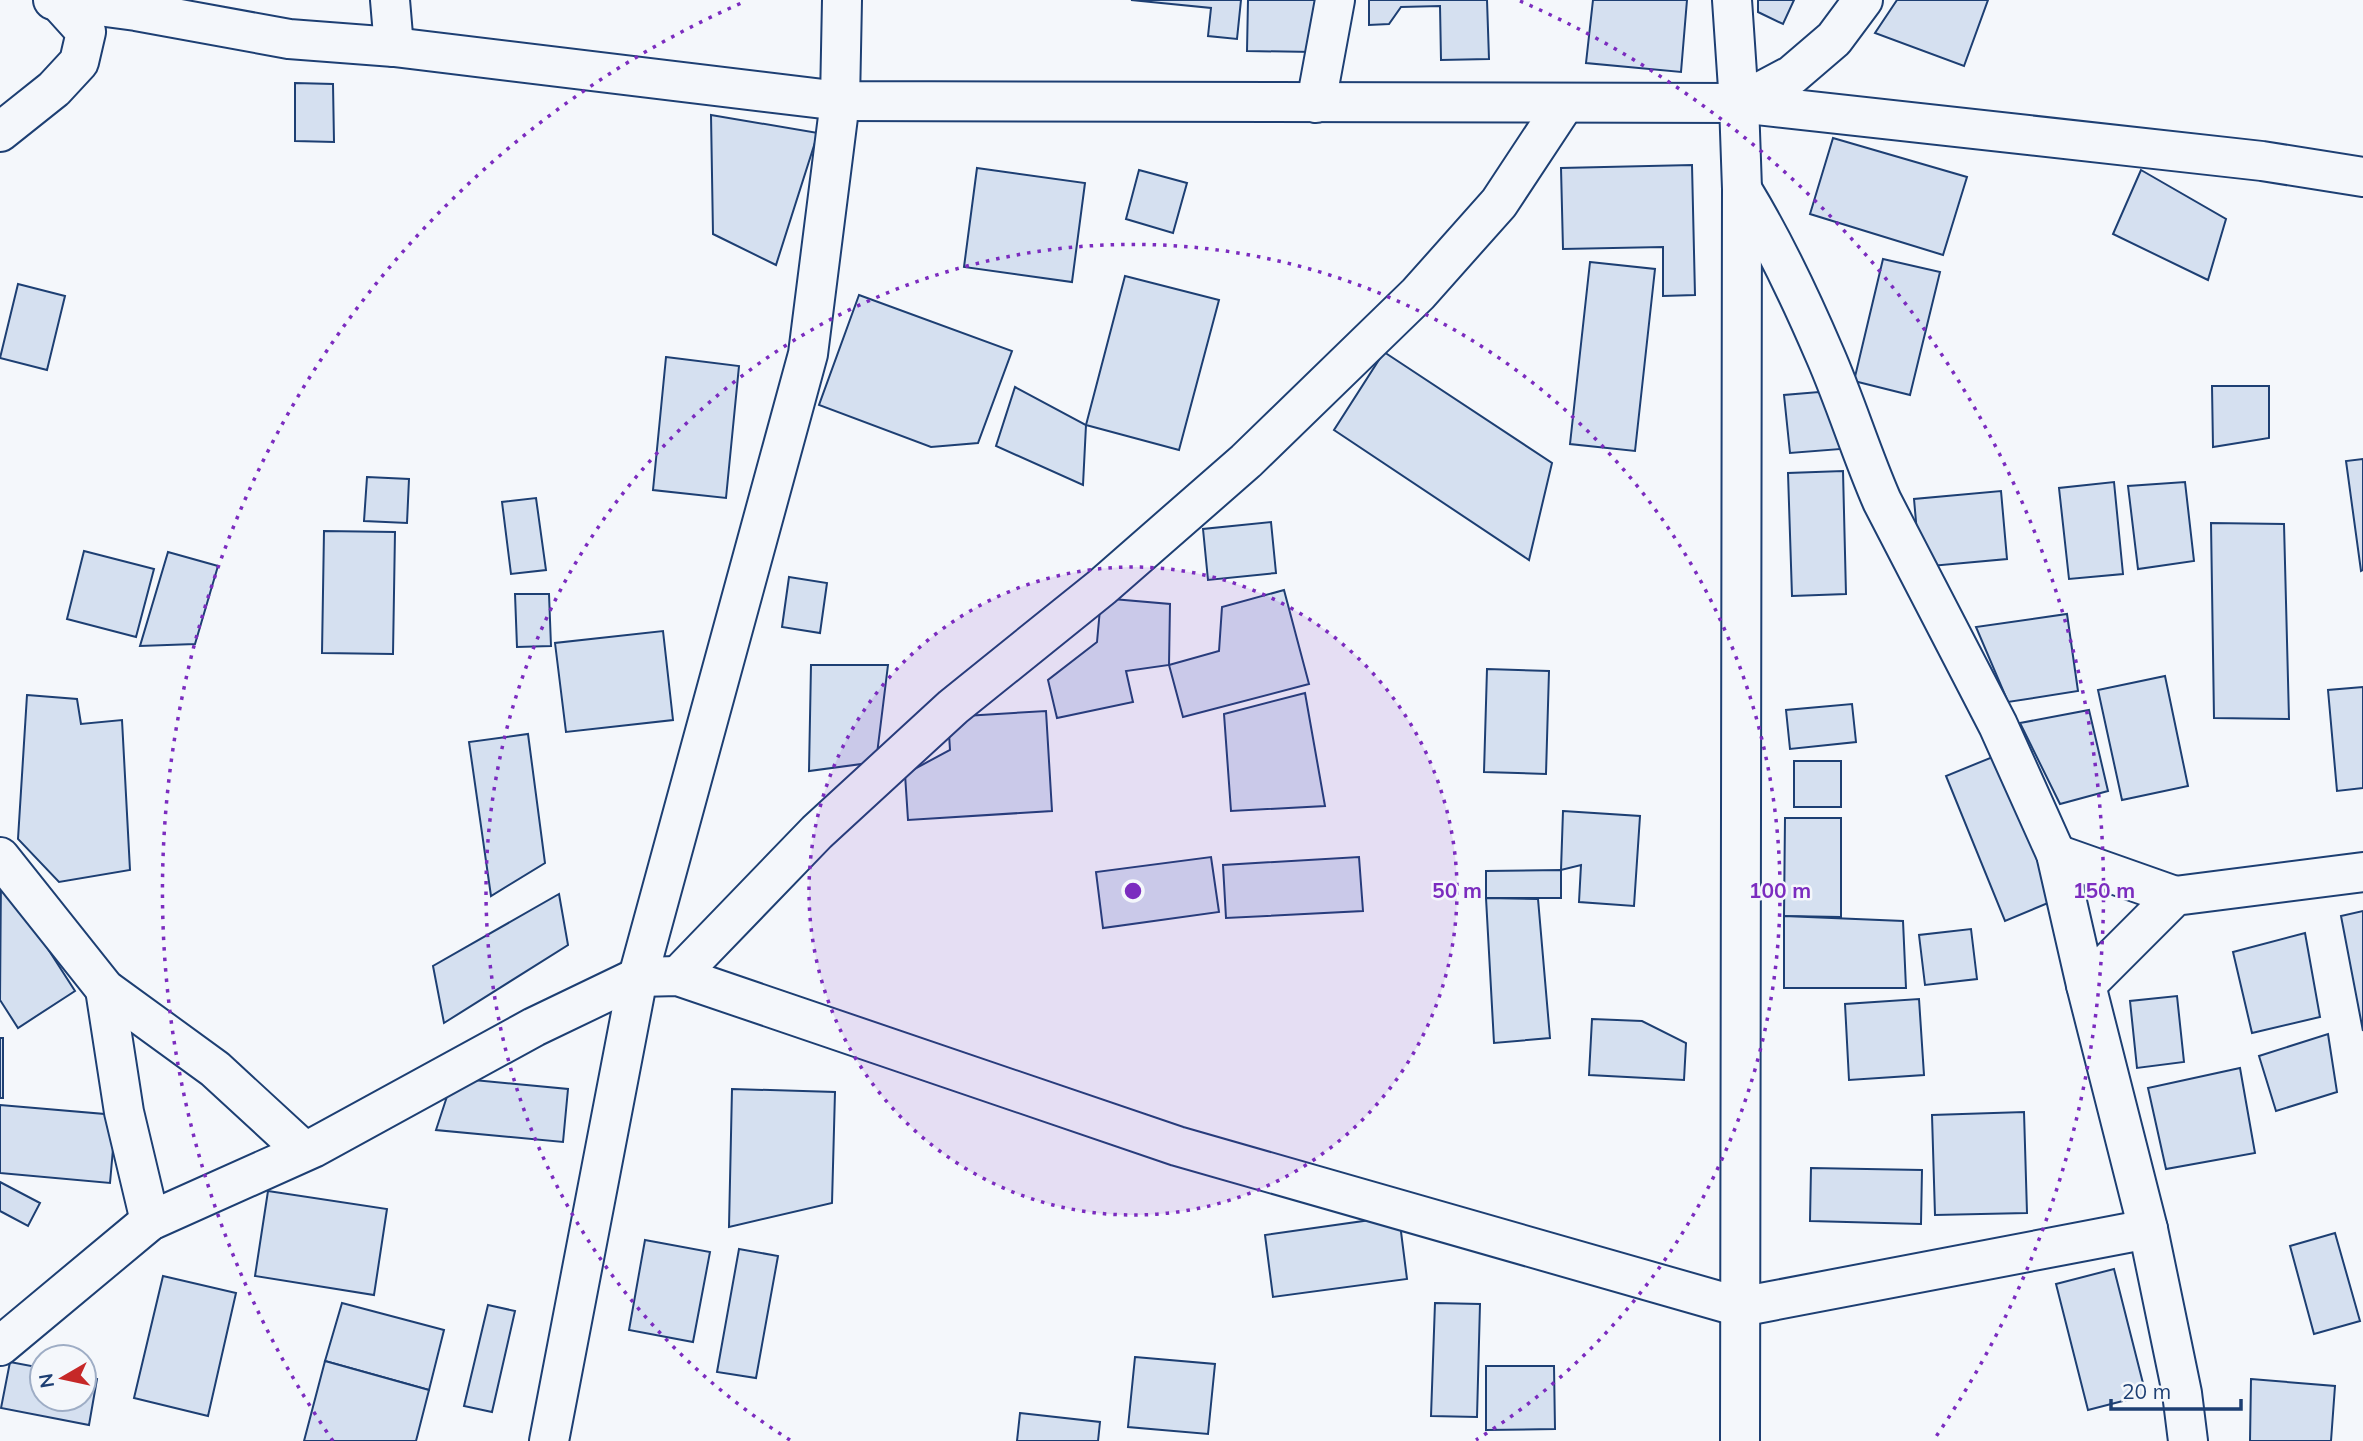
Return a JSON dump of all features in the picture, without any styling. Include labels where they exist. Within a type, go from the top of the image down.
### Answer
[{"type":"street","points":[[56,0],[136,10],[289,39],[394,47],[840,101],[1739,103],[2262,161],[2363,177]]},
{"type":"street","points":[[0,132],[54,89],[79,62],[86,32],[56,0]]},
{"type":"street","points":[[390,0],[394,47]]},
{"type":"street","points":[[549,1441],[638,977],[808,354],[840,101],[842,0]]},
{"type":"street","points":[[1316,103],[1335,0]]},
{"type":"street","points":[[1732,0],[1742,189],[1740,1441]]},
{"type":"street","points":[[1739,103],[1793,75],[1834,39],[1863,0]]},
{"type":"street","points":[[678,976],[827,823],[953,707],[1102,587],[1246,461],[1418,294],[1499,203],[1565,103]]},
{"type":"street","points":[[1742,189],[1760,219],[1825,356],[1882,501],[1998,725],[2056,853],[2086,985],[2148,1229],[2182,1393],[2188,1441]]},
{"type":"street","points":[[2056,853],[2175,896],[2363,872]]},
{"type":"street","points":[[0,857],[105,989],[215,1069],[304,1152]]},
{"type":"street","points":[[2086,985],[2175,896]]},
{"type":"street","points":[[0,1346],[150,1222],[304,1152],[522,1033],[638,977],[678,976],[1177,1146],[1740,1307],[2148,1229]]},
{"type":"street","points":[[105,989],[124,1112],[150,1222]]},
{"type":"building","points":[[1131,0],[1241,0],[1237,39],[1208,36],[1211,8]]},
{"type":"building","points":[[1248,0],[1315,0],[1313,52],[1247,51]]},
{"type":"building","points":[[1369,0],[1487,0],[1489,59],[1441,60],[1440,6],[1401,7],[1389,24],[1369,25]]},
{"type":"building","points":[[1593,0],[1687,0],[1681,72],[1586,63]]},
{"type":"building","points":[[1758,0],[1794,0],[1783,24],[1758,12]]},
{"type":"building","points":[[1897,0],[1988,0],[1964,66],[1875,33]]},
{"type":"building","points":[[295,83],[333,84],[334,142],[295,141]]},
{"type":"building","points":[[711,115],[818,133],[776,265],[713,234]]},
{"type":"building","points":[[1833,138],[1967,177],[1943,255],[1810,214]]},
{"type":"building","points":[[1692,165],[1695,295],[1663,296],[1663,247],[1563,249],[1561,168]]},
{"type":"building","points":[[977,168],[1085,183],[1072,282],[964,267]]},
{"type":"building","points":[[1139,170],[1187,183],[1173,233],[1126,219]]},
{"type":"building","points":[[2141,170],[2226,219],[2208,280],[2113,234]]},
{"type":"building","points":[[1883,259],[1940,272],[1910,395],[1854,381]]},
{"type":"building","points":[[1590,262],[1655,269],[1635,451],[1570,444]]},
{"type":"building","points":[[1125,276],[1219,300],[1179,450],[1086,425]]},
{"type":"building","points":[[18,284],[65,296],[47,370],[0,358]]},
{"type":"building","points":[[859,295],[1012,351],[978,443],[931,447],[819,405]]},
{"type":"building","points":[[1384,352],[1552,463],[1529,560],[1334,430]]},
{"type":"building","points":[[666,357],[739,366],[726,498],[653,490]]},
{"type":"building","points":[[2212,386],[2269,386],[2269,438],[2213,447]]},
{"type":"building","points":[[1015,387],[1086,425],[1083,485],[996,446]]},
{"type":"building","points":[[1819,392],[1854,448],[1790,453],[1784,395]]},
{"type":"building","points":[[2363,459],[2363,570],[2361,571],[2346,461]]},
{"type":"building","points":[[1843,471],[1846,594],[1792,596],[1788,473]]},
{"type":"building","points":[[367,477],[409,479],[407,523],[364,521]]},
{"type":"building","points":[[2114,482],[2123,574],[2069,579],[2059,488]]},
{"type":"building","points":[[2185,482],[2194,561],[2138,569],[2128,486]]},
{"type":"building","points":[[2001,491],[2007,559],[1920,567],[1914,499]]},
{"type":"building","points":[[536,498],[546,570],[511,574],[502,502]]},
{"type":"building","points":[[1271,522],[1276,573],[1208,580],[1203,529]]},
{"type":"building","points":[[2211,523],[2284,524],[2289,719],[2214,718]]},
{"type":"building","points":[[324,531],[395,532],[393,654],[322,653]]},
{"type":"building","points":[[84,551],[154,569],[136,637],[67,619]]},
{"type":"building","points":[[168,552],[218,566],[195,644],[140,646]]},
{"type":"building","points":[[789,577],[827,583],[820,633],[782,627]]},
{"type":"building","points":[[1284,590],[1309,684],[1183,717],[1169,665],[1219,651],[1222,607]]},
{"type":"building","points":[[515,594],[549,594],[551,646],[517,647]]},
{"type":"building","points":[[1101,598],[1170,604],[1169,665],[1126,671],[1133,702],[1057,718],[1048,680],[1097,642]]},
{"type":"building","points":[[2067,614],[2078,691],[2008,702],[1976,627]]},
{"type":"building","points":[[663,631],[673,720],[566,732],[555,643]]},
{"type":"building","points":[[811,665],[888,665],[876,762],[809,771]]},
{"type":"building","points":[[1487,669],[1549,671],[1546,774],[1484,772]]},
{"type":"building","points":[[2165,676],[2188,786],[2122,800],[2098,690]]},
{"type":"building","points":[[2363,687],[2363,788],[2337,791],[2328,690]]},
{"type":"building","points":[[1305,693],[1325,806],[1231,811],[1224,714]]},
{"type":"building","points":[[27,695],[77,699],[81,724],[122,720],[130,870],[59,882],[18,839]]},
{"type":"building","points":[[1852,704],[1856,742],[1790,749],[1786,710]]},
{"type":"building","points":[[2089,710],[2108,791],[2060,804],[2020,723]]},
{"type":"building","points":[[1046,711],[1052,811],[908,820],[905,774],[950,750],[948,717]]},
{"type":"building","points":[[528,734],[545,863],[491,896],[469,742]]},
{"type":"building","points":[[2005,752],[2054,874],[2048,903],[2005,921],[1946,776]]},
{"type":"building","points":[[1794,761],[1841,761],[1841,807],[1794,807]]},
{"type":"building","points":[[1563,811],[1640,816],[1634,906],[1579,902],[1581,865],[1561,870]]},
{"type":"building","points":[[1785,818],[1841,818],[1841,917],[1784,916]]},
{"type":"building","points":[[1211,857],[1219,912],[1103,928],[1096,872]]},
{"type":"building","points":[[1359,857],[1363,911],[1226,918],[1223,865]]},
{"type":"building","points":[[1561,870],[1561,898],[1486,898],[1486,871]]},
{"type":"building","points":[[1,876],[75,991],[18,1028],[0,1000]]},
{"type":"building","points":[[559,894],[568,945],[444,1023],[433,966]]},
{"type":"building","points":[[1486,898],[1538,899],[1550,1038],[1494,1043]]},
{"type":"building","points":[[2363,911],[2363,1031],[2341,916]]},
{"type":"building","points":[[1784,916],[1903,921],[1906,988],[1784,988]]},
{"type":"building","points":[[1971,929],[1977,979],[1925,985],[1919,935]]},
{"type":"building","points":[[2305,933],[2320,1017],[2252,1033],[2233,952]]},
{"type":"building","points":[[2177,996],[2184,1062],[2137,1068],[2130,1001]]},
{"type":"building","points":[[1919,999],[1924,1075],[1849,1080],[1845,1004]]},
{"type":"building","points":[[1592,1019],[1642,1021],[1686,1043],[1684,1080],[1589,1075]]},
{"type":"building","points":[[2328,1034],[2337,1092],[2276,1111],[2259,1056]]},
{"type":"building","points":[[0,1038],[3,1038],[3,1098],[0,1098]]},
{"type":"building","points":[[2240,1068],[2255,1153],[2166,1169],[2148,1088]]},
{"type":"building","points":[[453,1078],[568,1089],[563,1142],[436,1130]]},
{"type":"building","points":[[732,1089],[835,1092],[832,1203],[729,1227]]},
{"type":"building","points":[[0,1105],[116,1115],[110,1183],[0,1173]]},
{"type":"building","points":[[2024,1112],[2027,1213],[1935,1215],[1932,1115]]},
{"type":"building","points":[[1811,1168],[1922,1170],[1921,1224],[1810,1221]]},
{"type":"building","points":[[0,1182],[40,1203],[28,1226],[0,1211]]},
{"type":"building","points":[[268,1191],[387,1209],[374,1295],[255,1276]]},
{"type":"building","points":[[1399,1216],[1407,1279],[1273,1297],[1265,1235]]},
{"type":"building","points":[[2335,1233],[2360,1321],[2314,1334],[2290,1246]]},
{"type":"building","points":[[645,1240],[710,1252],[693,1342],[629,1330]]},
{"type":"building","points":[[739,1249],[778,1256],[756,1378],[717,1372]]},
{"type":"building","points":[[2114,1269],[2146,1395],[2088,1410],[2056,1284]]},
{"type":"building","points":[[163,1276],[236,1293],[208,1416],[134,1398]]},
{"type":"building","points":[[342,1303],[444,1330],[429,1390],[325,1361]]},
{"type":"building","points":[[1435,1303],[1480,1304],[1477,1417],[1431,1416]]},
{"type":"building","points":[[488,1305],[515,1311],[492,1412],[464,1406]]},
{"type":"building","points":[[1135,1357],[1215,1364],[1208,1434],[1128,1427]]},
{"type":"building","points":[[325,1361],[429,1390],[416,1441],[304,1441]]},
{"type":"building","points":[[10,1362],[28,1365],[28,1413],[91,1413],[89,1425],[1,1408]]},
{"type":"building","points":[[1486,1366],[1554,1366],[1555,1429],[1486,1430]]},
{"type":"building","points":[[2251,1379],[2335,1386],[2331,1441],[2250,1441]]},
{"type":"building","points":[[1020,1413],[1100,1422],[1098,1441],[1017,1441]]}]
